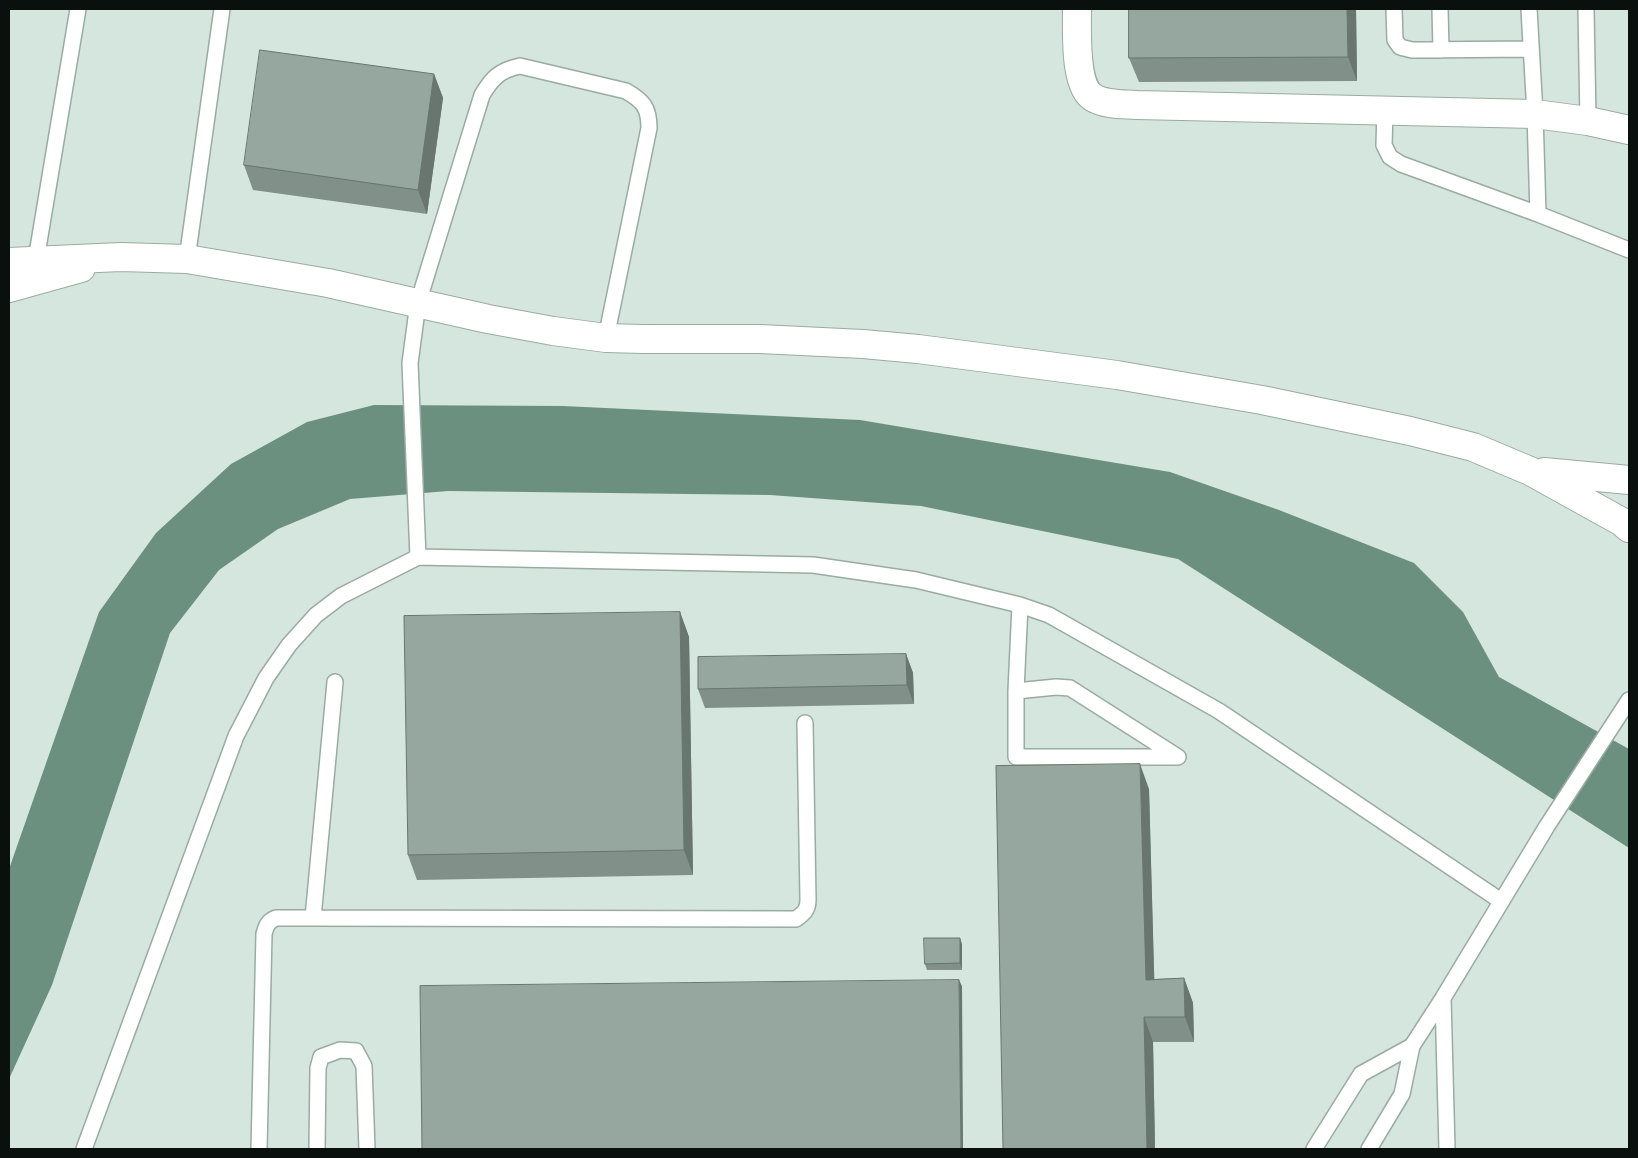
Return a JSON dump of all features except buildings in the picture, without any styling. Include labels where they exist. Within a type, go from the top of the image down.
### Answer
[{"type":"street","points":[[1077,9],[1081,81],[1085,90],[1092,98],[1101,101],[1136,105],[1535,114],[1588,121],[1629,130]]},
{"type":"street","points":[[9,288],[120,257]]},
{"type":"street","points":[[9,262],[120,257],[186,259],[328,283],[488,319],[553,331],[606,338],[760,339],[863,344],[918,349],[1117,375],[1262,400],[1410,431],[1473,447],[1530,471],[1622,522],[1629,528]]},
{"type":"street","points":[[1530,471],[1629,480]]},
{"type":"lane","points":[[36,260],[78,9]]},
{"type":"lane","points":[[186,259],[222,9]]},
{"type":"lane","points":[[1394,9],[1395,40],[1400,47],[1412,50],[1531,49]]},
{"type":"lane","points":[[1440,9],[1441,50]]},
{"type":"lane","points":[[1529,9],[1538,214]]},
{"type":"lane","points":[[1586,9],[1588,121]]},
{"type":"lane","points":[[418,557],[410,363],[418,303],[482,95],[489,83],[508,68],[520,66],[626,91],[637,98],[646,108],[649,128],[606,338]]},
{"type":"lane","points":[[1385,111],[1384,145],[1390,158],[1629,250]]},
{"type":"lane","points":[[84,1149],[236,736],[266,678],[289,644],[316,615],[341,596],[418,557],[813,565],[916,580],[1020,604],[1049,616],[1219,711],[1500,901]]},
{"type":"lane","points":[[1016,691],[1056,687],[1070,688],[1178,757],[1016,757],[1016,691],[1020,604]]},
{"type":"lane","points":[[313,918],[335,682]]},
{"type":"lane","points":[[1369,1149],[1402,1094],[1412,1046],[1444,998],[1500,901],[1547,826],[1629,700]]},
{"type":"lane","points":[[259,1149],[264,934],[271,920],[276,918],[796,919],[805,912],[808,906],[805,723]]},
{"type":"lane","points":[[1444,998],[1447,1149]]},
{"type":"lane","points":[[1314,1149],[1361,1074],[1412,1046]]},
{"type":"lane","points":[[317,1149],[318,1068],[321,1057],[340,1050],[356,1052],[364,1066],[366,1149]]},
{"type":"shaded area","points":[[374,405],[563,406],[860,420],[1170,472],[1279,510],[1414,563],[1463,612],[1499,677],[1629,749],[1629,848],[1178,559],[921,506],[770,495],[448,491],[350,499],[278,529],[219,570],[170,633],[52,985],[9,1079],[9,869],[99,612],[156,533],[231,464],[307,422]]}]
